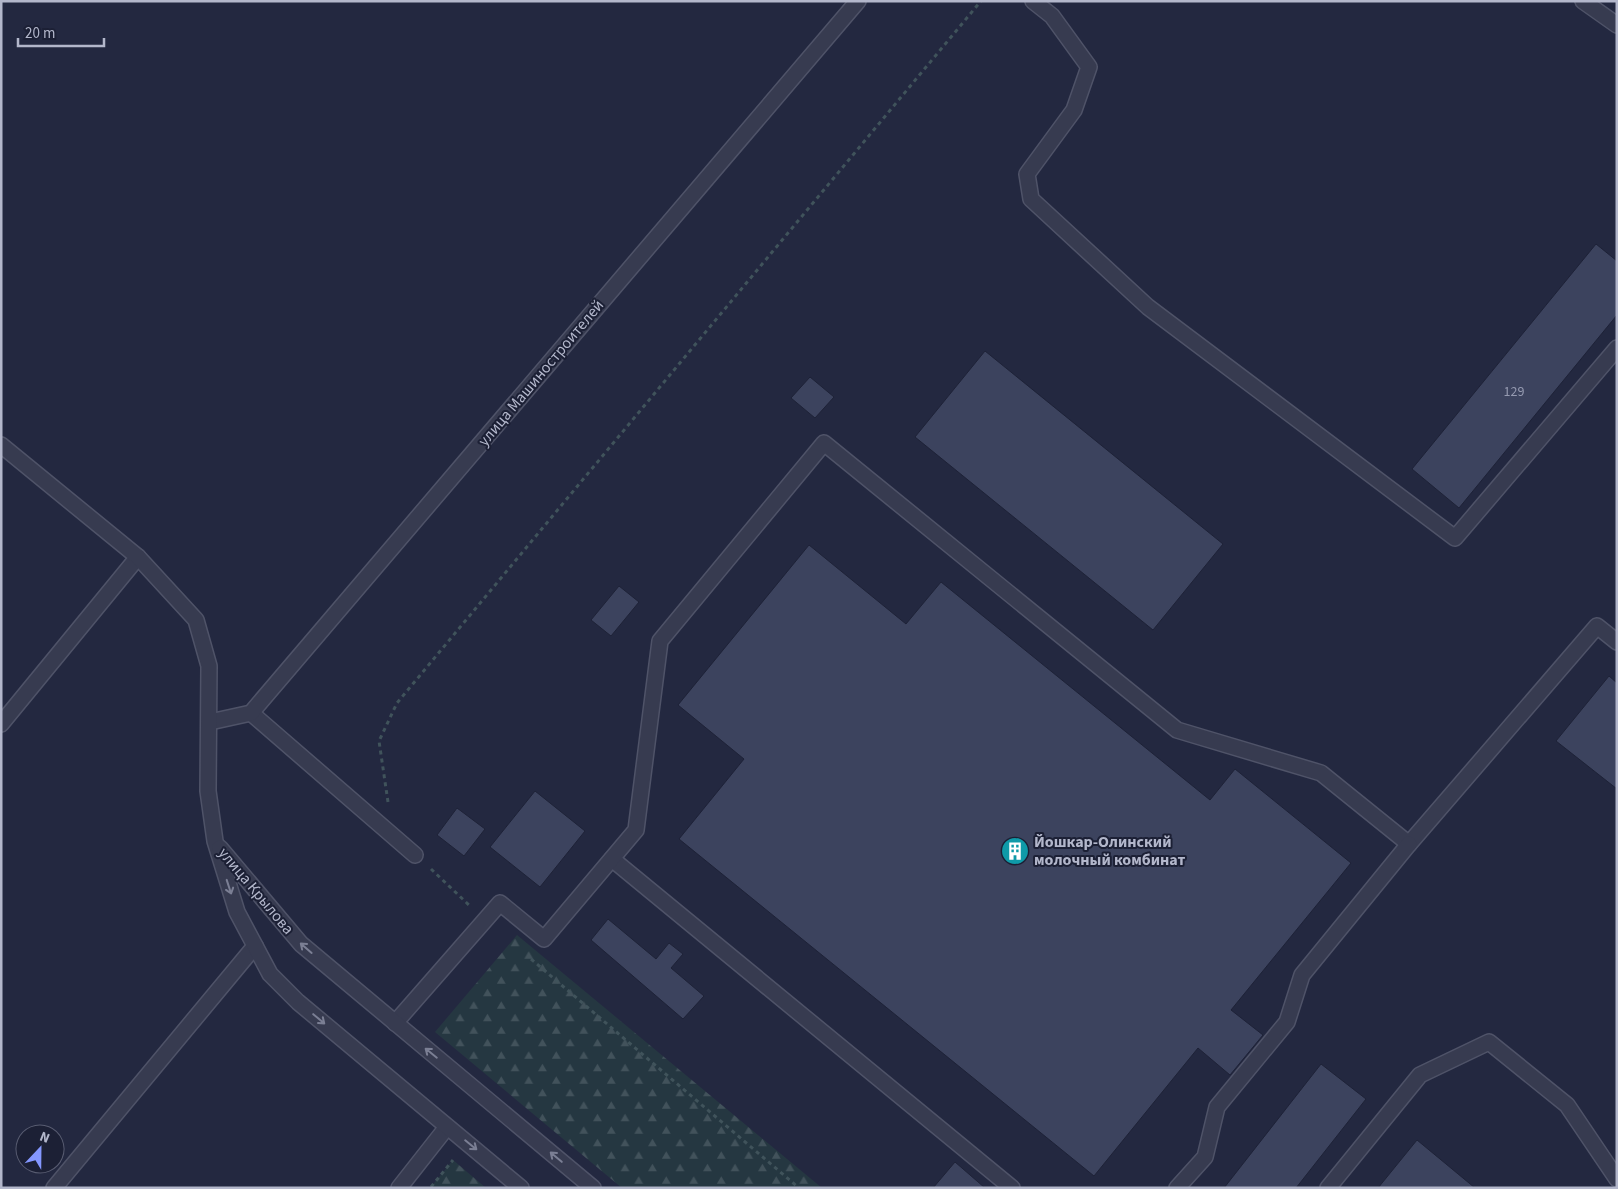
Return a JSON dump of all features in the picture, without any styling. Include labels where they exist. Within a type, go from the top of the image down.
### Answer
[{"type":"street","name":"улица Машиностроителей","points":[[251,713],[858,1]]},
{"type":"street","points":[[1033,1],[1052,16],[1089,67],[1074,110],[1027,174],[1031,199],[1148,307],[1455,538],[1617,348]]},
{"type":"street","points":[[1582,1],[1617,25]]},
{"type":"street","points":[[395,1023],[500,903],[544,939],[636,830],[660,641],[824,443],[1177,730],[1321,773],[1409,844]]},
{"type":"street","points":[[1,445],[138,557],[196,620],[209,666],[208,791],[214,841]]},
{"type":"street","points":[[1,724],[138,557]]},
{"type":"street","points":[[1177,1188],[1205,1156],[1217,1107],[1287,1022],[1302,975],[1409,844],[1596,626],[1617,642]]},
{"type":"street","points":[[210,722],[251,713],[415,856]]},
{"type":"street","name":"улица Крылова","points":[[214,841],[237,912],[270,974],[298,1002],[521,1188]]},
{"type":"street","name":"улица Крылова","points":[[214,841],[301,944],[593,1188]]},
{"type":"street","points":[[612,859],[1012,1188]]},
{"type":"street","points":[[54,1188],[255,946]]},
{"type":"street","points":[[1328,1188],[1420,1075],[1489,1042],[1567,1105],[1617,1179]]},
{"type":"street","points":[[400,1188],[447,1128]]},
{"type":"path","points":[[389,810],[379,741],[397,703],[981,1]]},
{"type":"path","points":[[415,856],[486,920]]},
{"type":"path","points":[[530,958],[799,1188]]},
{"type":"path","points":[[430,1188],[453,1160]]},
{"type":"green space","points":[[517,935],[822,1188],[622,1188],[435,1032]]},
{"type":"green space","points":[[453,1160],[486,1188],[430,1188]]},
{"type":"building","points":[[1596,244],[1617,261],[1617,315],[1459,508],[1412,469]]},
{"type":"building","points":[[985,351],[1223,544],[1153,630],[915,437]]},
{"type":"building","points":[[810,377],[834,397],[815,418],[791,398]]},
{"type":"building","name":"Йошкар-Олинский молочный комбинат","points":[[809,545],[906,624],[941,582],[1210,800],[1235,769],[1351,863],[1231,1010],[1263,1035],[1230,1075],[1198,1048],[1094,1176],[679,839],[744,759],[678,705]]},
{"type":"building","points":[[619,586],[639,602],[611,636],[591,620]]},
{"type":"building","points":[[1609,676],[1617,683],[1617,789],[1556,741]]},
{"type":"building","points":[[535,791],[585,831],[540,887],[490,847]]},
{"type":"building","points":[[457,808],[485,829],[464,856],[437,835]]},
{"type":"building","points":[[608,919],[656,959],[669,943],[683,954],[671,968],[704,996],[683,1019],[591,940]]},
{"type":"building","points":[[1321,1064],[1366,1099],[1296,1188],[1224,1188]]},
{"type":"building","points":[[1417,1140],[1475,1188],[1378,1188]]},
{"type":"building","points":[[955,1162],[985,1188],[933,1188]]},
{"type":"place","name":"Йошкар-Олинский молочный комбинат","points":[[1015,851]]}]
